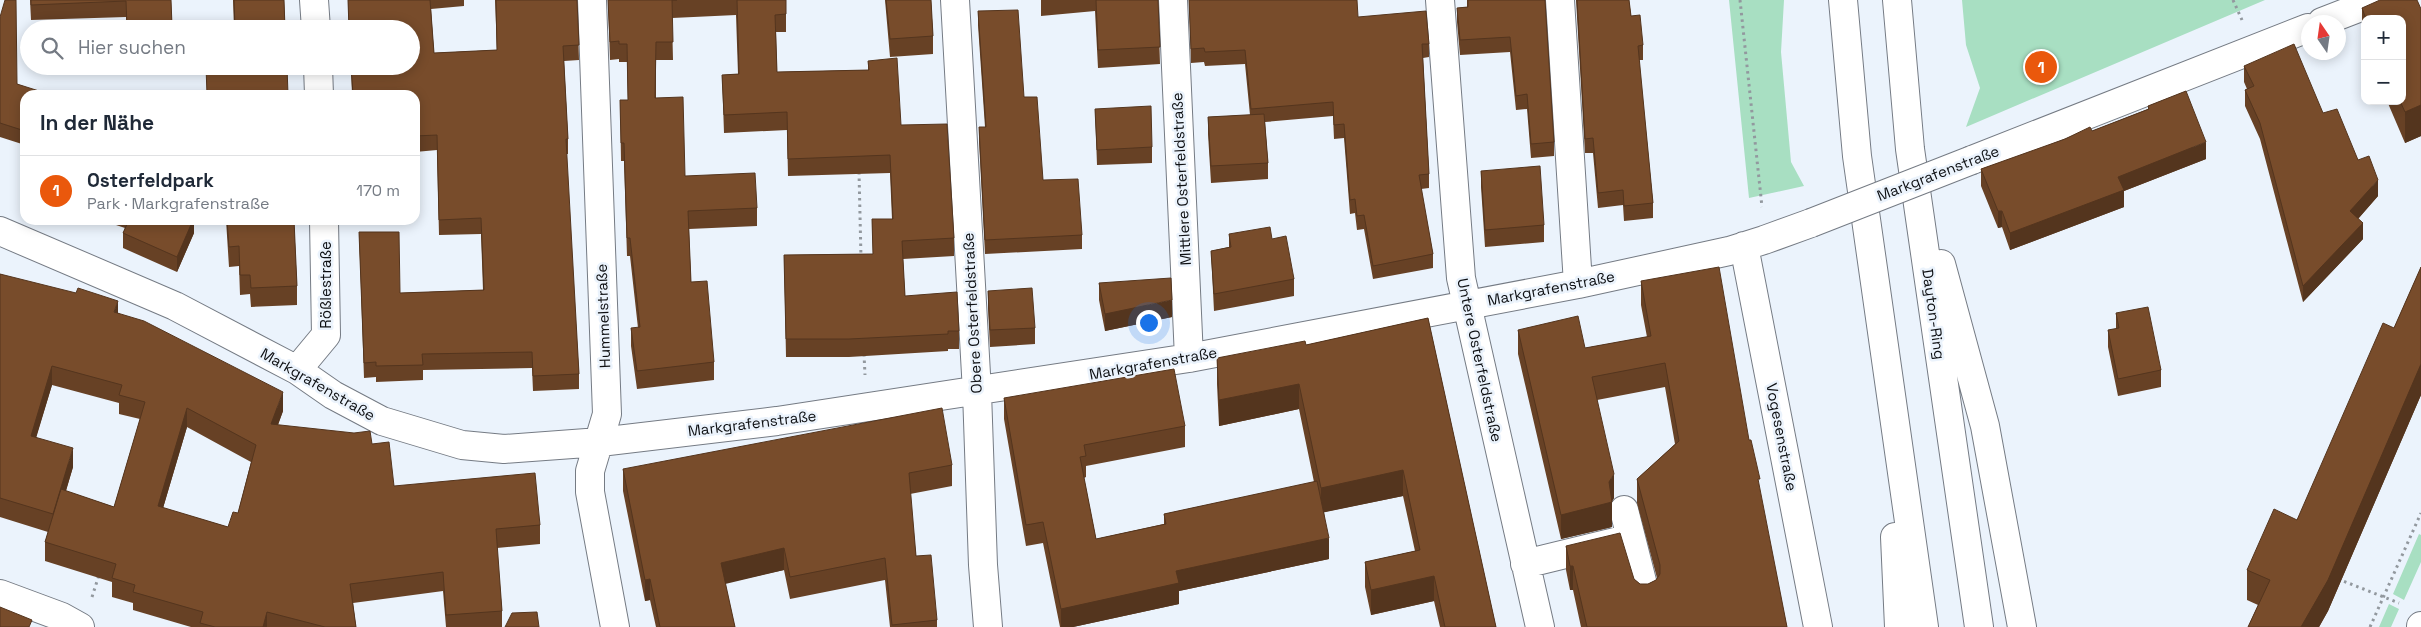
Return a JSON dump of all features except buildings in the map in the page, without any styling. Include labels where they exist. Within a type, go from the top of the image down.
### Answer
[{"type":"main road","points":[[314,0],[315,20]]},
{"type":"main road","name":"Hummelstraße","points":[[592,0],[607,414],[590,471],[590,492],[615,627]]},
{"type":"main road","name":"Obere Osterfeldstraße","points":[[955,0],[977,392],[982,565],[988,627]]},
{"type":"main road","name":"Mittlere Osterfeldstraße","points":[[1173,0],[1189,358]]},
{"type":"main road","name":"Untere Osterfeldstraße","points":[[1440,0],[1461,278],[1524,564],[1540,627]]},
{"type":"main road","points":[[1560,0],[1578,284]]},
{"type":"main road","points":[[1843,0],[1857,156],[1924,627]]},
{"type":"main road","name":"Dayton-Ring","points":[[1897,0],[1910,149],[1979,627]]},
{"type":"main road","points":[[2340,15],[2379,0]]},
{"type":"main road","name":"Markgrafenstraße","points":[[0,231],[176,306],[297,370],[333,395],[382,421],[462,445],[504,449],[600,442],[866,408],[1189,358],[1578,284],[1754,243],[1811,223],[2301,31]]},
{"type":"main road","points":[[318,75],[319,90]]},
{"type":"main road","points":[[1910,149],[1985,426],[2022,627]]},
{"type":"main road","name":"Rößlestraße","points":[[297,370],[326,336],[324,225]]},
{"type":"main road","name":"Vogesenstraße","points":[[1754,243],[1818,627]]},
{"type":"main road","points":[[1886,364],[1900,627]]},
{"type":"main road","points":[[1624,510],[1645,593]]},
{"type":"main road","points":[[1524,564],[1631,538]]},
{"type":"main road","points":[[0,594],[66,624]]},
{"type":"path","points":[[1740,0],[1754,243]]},
{"type":"path","points":[[858,165],[862,262]]},
{"type":"path","points":[[864,350],[866,408]]},
{"type":"path","points":[[2370,627],[2421,513]]},
{"type":"path","points":[[92,598],[101,570]]},
{"type":"path","points":[[2335,578],[2383,598],[2416,620]]},
{"type":"green space","points":[[1729,0],[1784,0],[1781,52],[1791,162],[1804,186],[1749,198]]},
{"type":"green space","points":[[1962,0],[2265,0],[1966,127],[1980,88],[1966,45]]},
{"type":"green space","points":[[2419,534],[2421,535],[2421,562],[2404,600],[2393,594]]},
{"type":"green space","points":[[2389,604],[2399,609],[2391,627],[2379,627]]},
{"type":"place","name":"Osterfeldpark","points":[[2041,67]]}]
